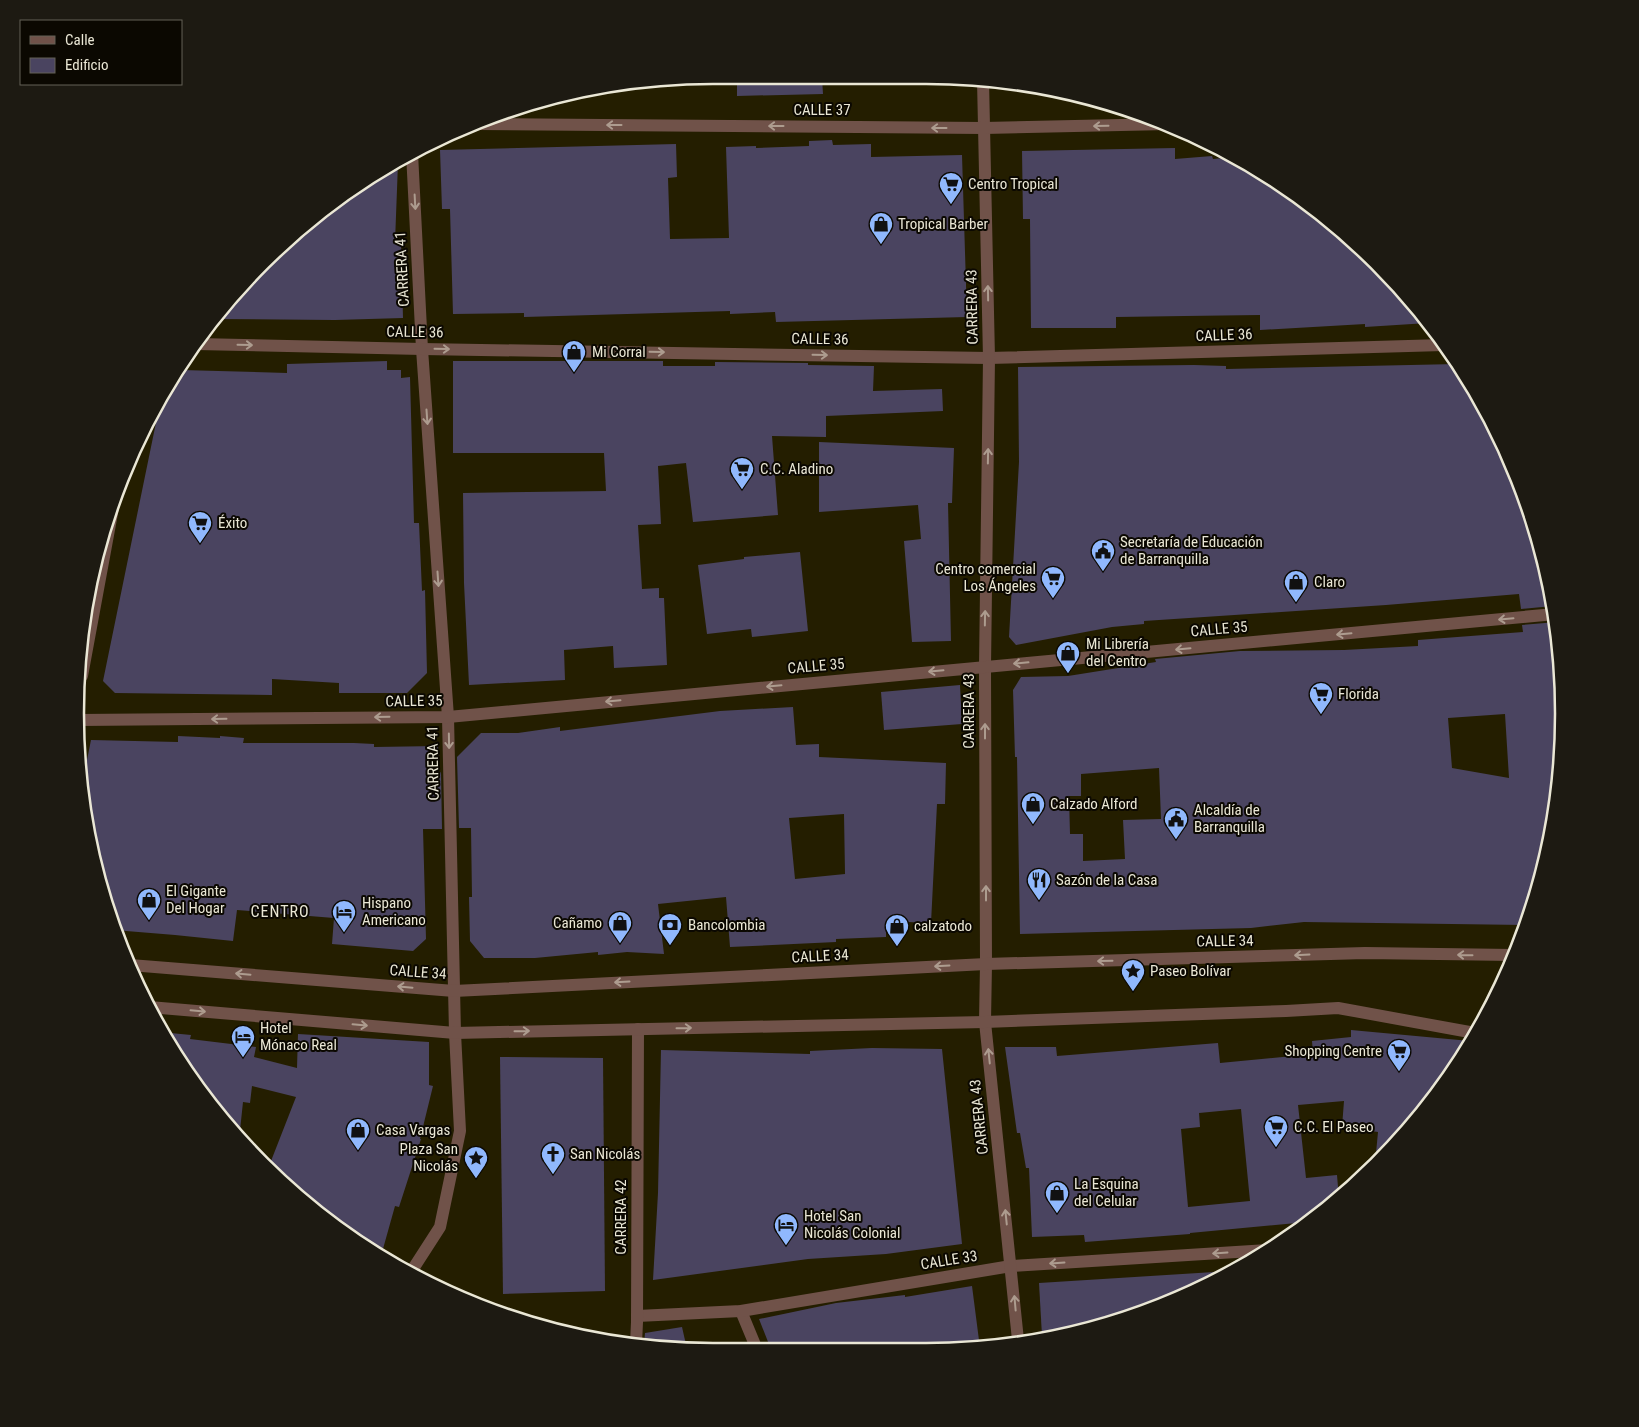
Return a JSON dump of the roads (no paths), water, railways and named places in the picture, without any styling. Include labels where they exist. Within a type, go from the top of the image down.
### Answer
[{"type":"street","name":"CARRERA 43","points":[[983,87],[989,358],[985,667],[985,1022],[1012,1266],[1018,1336]]},
{"type":"street","name":"CALLE 37","points":[[493,124],[984,128],[1147,124]]},
{"type":"street","name":"CARRERA 41","points":[[412,161],[422,349],[448,717],[454,991],[460,1131],[440,1227],[414,1267]]},
{"type":"street","name":"CALLE 36","points":[[204,344],[989,358],[1436,345]]},
{"type":"street","points":[[88,646],[105,551]]},
{"type":"street","name":"CALLE 35","points":[[84,720],[448,717],[1547,615]]},
{"type":"street","name":"CALLE 34","points":[[137,966],[454,991],[986,964],[1365,953],[1507,955]]},
{"type":"street","points":[[157,1008],[456,1032],[985,1022],[1286,1012],[1338,1008],[1469,1032]]},
{"type":"street","name":"CARRERA 42","points":[[636,1339],[638,1029]]},
{"type":"street","name":"CALLE 33","points":[[637,1316],[741,1311],[1012,1266],[1253,1251]]},
{"type":"street","points":[[741,1311],[754,1343]]},
{"type":"place","name":"Centro Tropical","points":[[951,205]]},
{"type":"place","name":"Tropical Barber","points":[[881,245]]},
{"type":"place","name":"Mi Corral","points":[[574,373]]},
{"type":"place","name":"C.C. Aladino","points":[[742,490]]},
{"type":"place","name":"Éxito","points":[[200,544]]},
{"type":"place","name":"Secretaría de Educación de Barranquilla","points":[[1103,572]]},
{"type":"place","name":"Centro comercial Los Ángeles","points":[[1053,599]]},
{"type":"place","name":"Claro","points":[[1296,603]]},
{"type":"place","name":"Mi Librería del Centro","points":[[1068,674]]},
{"type":"place","name":"Florida","points":[[1321,715]]},
{"type":"place","name":"Calzado Alford","points":[[1033,825]]},
{"type":"place","name":"Alcaldía de Barranquilla","points":[[1176,840]]},
{"type":"place","name":"Sazón de la Casa","points":[[1039,901]]},
{"type":"place","name":"El Gigante Del Hogar","points":[[149,921]]},
{"type":"place","name":"Hispano Americano","points":[[344,933]]},
{"type":"place","name":"Cañamo","points":[[620,944]]},
{"type":"place","name":"Bancolombia","points":[[670,946]]},
{"type":"place","name":"calzatodo","points":[[897,947]]},
{"type":"place","name":"Paseo Bolívar","points":[[1133,992]]},
{"type":"place","name":"Hotel Mónaco Real","points":[[243,1058]]},
{"type":"place","name":"Shopping Centre","points":[[1399,1072]]},
{"type":"place","name":"C.C. El Paseo","points":[[1276,1148]]},
{"type":"place","name":"Casa Vargas","points":[[358,1151]]},
{"type":"place","name":"San Nicolás","points":[[553,1175]]},
{"type":"place","name":"Plaza San Nicolás","points":[[476,1179]]},
{"type":"place","name":"La Esquina del Celular","points":[[1057,1214]]},
{"type":"place","name":"Hotel San Nicolás Colonial","points":[[786,1246]]},
{"type":"district","name":"CENTRO","points":[[280,911]]}]
